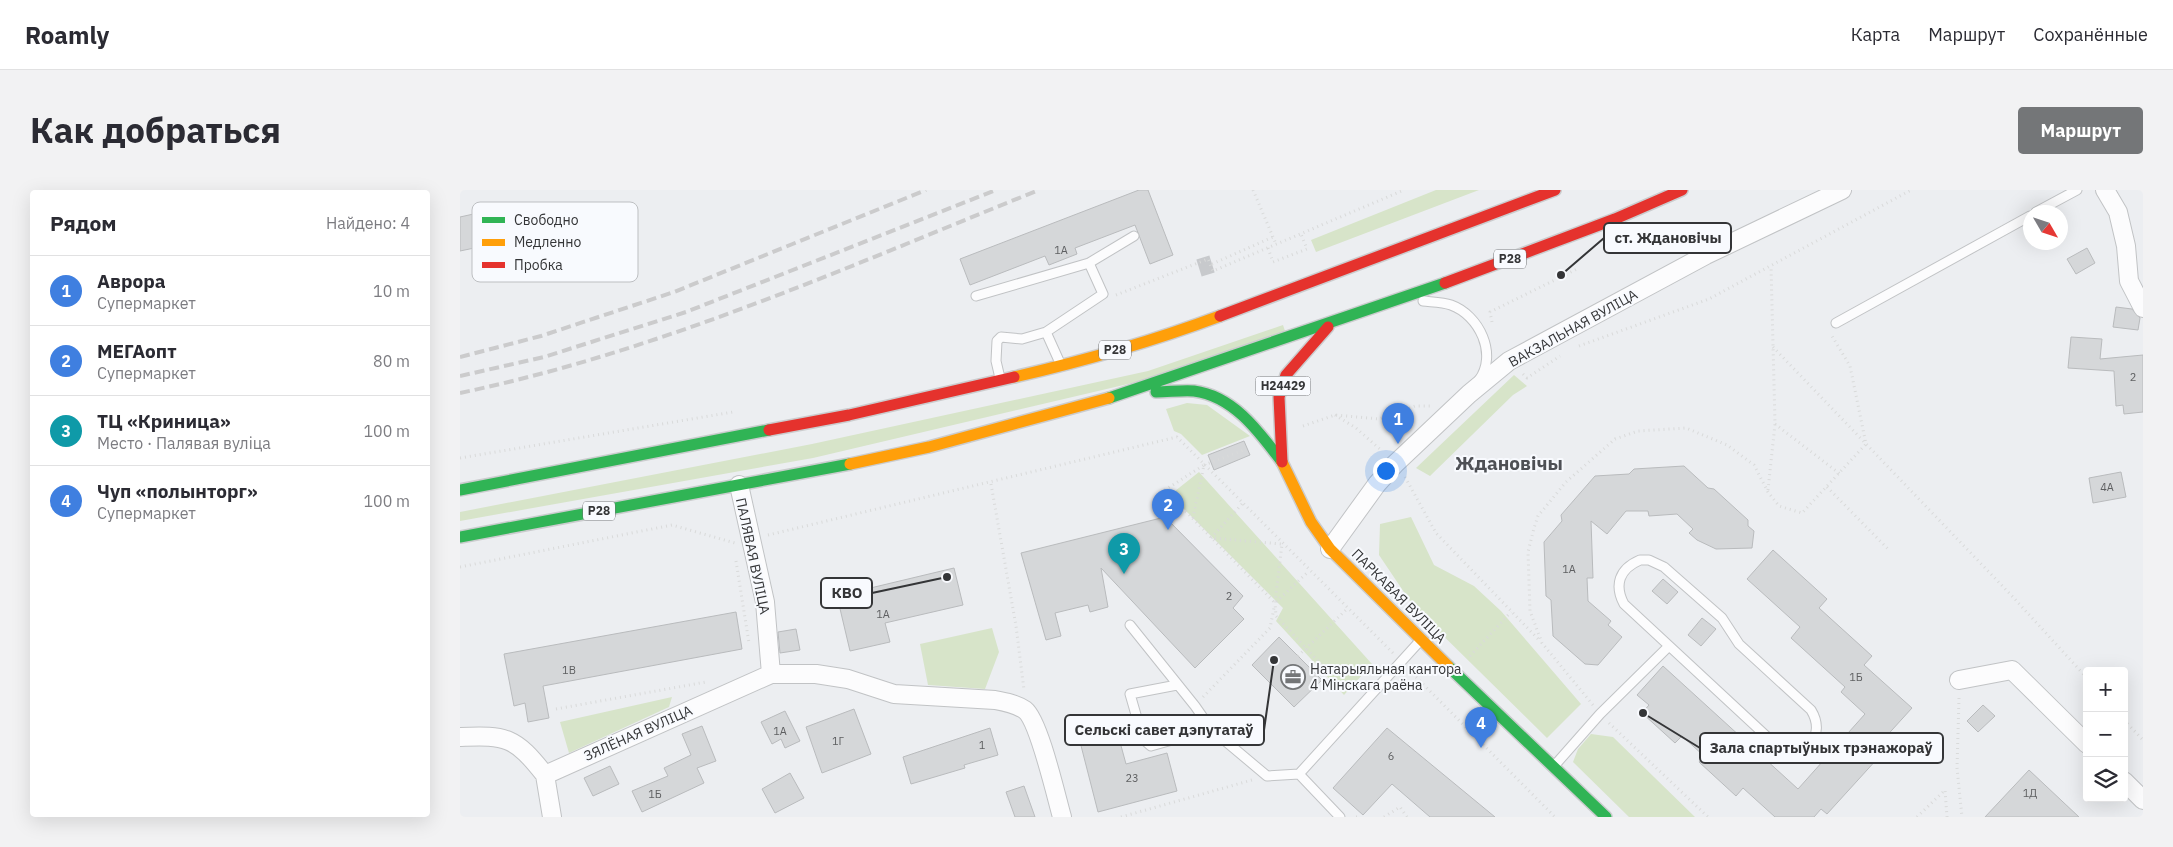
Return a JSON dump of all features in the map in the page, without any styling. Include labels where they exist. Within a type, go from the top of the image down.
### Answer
[{"type":"main road","name":"Р28","points":[[460,490],[849,415],[1062,366],[1186,329],[1555,190]]},
{"type":"main road","name":"Р28","points":[[460,537],[739,484],[813,472],[929,447],[1132,392],[1406,298],[1615,219],[1682,190]]},
{"type":"main road","name":"Н24429","points":[[1282,462],[1279,397],[1286,375],[1329,326]]},
{"type":"main road","name":"Н24429","points":[[1132,392],[1199,392],[1218,400],[1241,413],[1256,427],[1282,462]]},
{"type":"main road","name":"ПАРКАВАЯ ВУЛІЦА","points":[[1282,462],[1311,522],[1330,549],[1420,640],[1606,817]]},
{"type":"street","name":"ВАКЗАЛЬНАЯ ВУЛІЦА","points":[[1330,549],[1378,484],[1412,448],[1469,394],[1509,361],[1706,255],[1842,190]]},
{"type":"street","points":[[2105,190],[2118,212],[2126,246],[2129,281],[2143,308]]},
{"type":"street","name":"ПАЛЯВАЯ ВУЛІЦА","points":[[739,484],[749,540],[765,602],[771,674]]},
{"type":"street","points":[[1959,680],[2012,670],[2083,740]]},
{"type":"street","points":[[771,674],[816,674],[848,679],[894,694],[995,700],[1011,703],[1026,711],[1035,726],[1062,817]]},
{"type":"street","name":"ЗЯЛЁНАЯ ВУЛІЦА","points":[[544,775],[771,674]]},
{"type":"street","points":[[460,737],[494,735],[512,742],[528,754],[544,775],[552,817]]},
{"type":"street","points":[[2128,785],[2143,800]]},
{"type":"lane","points":[[2049,205],[2077,190]]},
{"type":"lane","points":[[1836,323],[2023,220]]},
{"type":"lane","points":[[976,296],[1089,263],[1134,236]]},
{"type":"lane","points":[[1000,380],[996,361],[997,341],[1001,337],[1022,339],[1046,332],[1103,294],[1089,263]]},
{"type":"lane","points":[[1406,298],[1451,305],[1472,319],[1477,325],[1483,336],[1487,364],[1482,376],[1469,394]]},
{"type":"lane","points":[[1046,332],[1062,366]]},
{"type":"lane","points":[[1640,560],[1658,563],[1671,573],[1722,618],[1739,644],[1811,710],[1817,727],[1810,743],[1795,751],[1778,746],[1669,646],[1624,604],[1619,595],[1618,586],[1624,570],[1640,560]]},
{"type":"lane","points":[[1130,625],[1195,706],[1210,729],[1267,776],[1299,774],[1420,640]]},
{"type":"lane","points":[[1554,766],[1600,714],[1669,646]]},
{"type":"lane","points":[[1177,685],[1130,694],[1143,740],[1151,746],[1210,729]]},
{"type":"lane","points":[[1299,774],[1340,817]]},
{"type":"path","points":[[1253,190],[1276,244]]},
{"type":"path","points":[[1112,298],[1120,292],[1208,259],[1213,272],[1404,190]]},
{"type":"path","points":[[1572,348],[1709,300],[1912,190]]},
{"type":"path","points":[[1268,248],[1273,262],[1308,249],[1301,234]]},
{"type":"path","points":[[1212,264],[1273,237]]},
{"type":"path","points":[[1768,492],[1775,424],[1771,266]]},
{"type":"path","points":[[1493,326],[1490,312],[1578,268]]},
{"type":"path","points":[[1836,323],[1828,328],[1850,366],[1866,444]]},
{"type":"path","points":[[1773,347],[2012,596],[2083,674]]},
{"type":"path","points":[[1509,361],[1527,378],[1565,353]]},
{"type":"path","points":[[1300,427],[1335,415],[1379,419],[1415,406],[1437,406],[1429,412]]},
{"type":"path","points":[[460,458],[735,411]]},
{"type":"path","points":[[1335,415],[1356,428],[1384,452],[1389,447]]},
{"type":"path","points":[[1775,424],[1840,474],[1866,444]]},
{"type":"path","points":[[764,536],[991,484],[1177,437],[1555,817]]},
{"type":"path","points":[[1247,449],[1204,465],[1165,490],[1275,603],[1276,616],[1330,674],[1370,674],[1376,669]]},
{"type":"path","points":[[1192,518],[1204,465]]},
{"type":"path","points":[[1408,481],[1436,533],[1542,643]]},
{"type":"path","points":[[991,484],[1016,626],[1026,711]]},
{"type":"path","points":[[1827,487],[1888,549]]},
{"type":"path","points":[[1211,538],[1242,504]]},
{"type":"path","points":[[460,567],[672,526],[734,543],[749,644]]},
{"type":"path","points":[[1211,538],[1282,544]]},
{"type":"path","points":[[1195,706],[1270,628],[1282,544]]},
{"type":"path","points":[[1275,603],[1309,571]]},
{"type":"path","points":[[1298,656],[1347,609]]},
{"type":"path","points":[[1434,694],[1511,612]]},
{"type":"path","points":[[1386,658],[1392,652]]},
{"type":"path","points":[[1959,680],[1957,768],[1962,817]]},
{"type":"path","points":[[556,709],[707,682]]},
{"type":"path","points":[[2128,724],[2143,740]]},
{"type":"path","points":[[1120,817],[1267,776]]},
{"type":"path","points":[[1917,817],[1945,790],[1948,817]]},
{"type":"path","points":[[1384,817],[1400,807],[1407,817]]},
{"type":"green space","points":[[1436,190],[1479,190],[1316,252],[1311,240]]},
{"type":"green space","points":[[1283,325],[1286,334],[1162,376],[813,458],[460,521],[460,512],[812,444],[1148,371]]},
{"type":"green space","points":[[1514,375],[1527,386],[1513,395],[1430,476],[1416,468]]},
{"type":"green space","points":[[1187,403],[1207,405],[1250,436],[1202,455],[1181,434],[1174,431],[1166,409]]},
{"type":"green space","points":[[1199,472],[1372,664],[1344,695],[1276,621],[1283,608],[1170,495]]},
{"type":"green space","points":[[1411,517],[1434,565],[1474,586],[1501,611],[1581,704],[1547,738],[1414,607],[1379,555],[1380,524]]},
{"type":"green space","points":[[992,628],[999,652],[985,689],[928,685],[920,644]]},
{"type":"green space","points":[[672,697],[669,707],[569,753],[560,722]]},
{"type":"green space","points":[[1591,734],[1613,737],[1695,817],[1629,817],[1573,762],[1578,749]]},
{"type":"building","points":[[1139,190],[1148,190],[1173,255],[1150,264],[1135,225],[1075,248],[1077,254],[1049,265],[1045,256],[970,285],[960,259]]},
{"type":"building","points":[[472,214],[472,248],[460,251],[460,217]]},
{"type":"building","points":[[2087,248],[2095,263],[2076,274],[2067,259]]},
{"type":"building","points":[[2116,307],[2132,309],[2140,318],[2138,330],[2113,327]]},
{"type":"building","points":[[2071,337],[2102,339],[2100,359],[2143,355],[2143,412],[2124,414],[2123,405],[2116,406],[2114,371],[2068,368]]},
{"type":"building","points":[[1244,441],[1250,455],[1214,470],[1208,455]]},
{"type":"building","points":[[1684,466],[1708,488],[1714,489],[1748,520],[1748,526],[1754,531],[1752,548],[1716,549],[1697,540],[1689,533],[1693,529],[1677,514],[1649,516],[1648,511],[1626,511],[1607,534],[1591,521],[1593,578],[1587,578],[1588,601],[1611,621],[1608,625],[1622,637],[1598,665],[1585,664],[1553,636],[1551,600],[1546,596],[1544,542],[1562,521],[1561,515],[1595,476],[1629,474],[1634,469]]},
{"type":"building","points":[[2121,472],[2126,497],[2093,503],[2089,478]]},
{"type":"building","points":[[1165,517],[1243,596],[1233,608],[1244,619],[1195,668],[1101,568],[1108,607],[1090,612],[1088,605],[1055,613],[1061,636],[1046,640],[1021,553]]},
{"type":"building","points":[[1773,550],[1827,599],[1819,608],[1872,656],[1864,665],[1912,708],[1882,741],[1888,747],[1827,814],[1821,809],[1814,817],[1775,817],[1743,788],[1736,796],[1699,762],[1704,756],[1682,736],[1675,743],[1642,713],[1649,705],[1637,695],[1663,666],[1798,789],[1865,714],[1841,692],[1845,687],[1791,638],[1800,627],[1747,579]]},
{"type":"building","points":[[954,568],[963,605],[885,623],[890,642],[850,651],[837,596]]},
{"type":"building","points":[[1663,579],[1678,592],[1667,604],[1652,591]]},
{"type":"building","points":[[736,612],[742,649],[543,686],[549,718],[528,722],[525,703],[514,706],[504,654]]},
{"type":"building","points":[[1702,618],[1716,629],[1701,646],[1688,635]]},
{"type":"building","points":[[796,629],[800,650],[780,653],[778,632]]},
{"type":"building","points":[[1279,637],[1322,680],[1294,707],[1252,665]]},
{"type":"building","points":[[1983,705],[1995,716],[1978,732],[1967,721]]},
{"type":"building","points":[[854,709],[871,754],[822,773],[806,727]]},
{"type":"building","points":[[785,711],[800,741],[785,748],[781,739],[772,744],[761,722]]},
{"type":"building","points":[[1114,720],[1126,764],[1167,753],[1177,791],[1098,812],[1077,730]]},
{"type":"building","points":[[702,726],[716,761],[697,768],[704,783],[642,812],[632,791],[668,776],[664,768],[691,755],[682,734]]},
{"type":"building","points":[[990,728],[998,755],[964,765],[965,768],[911,784],[903,757]]},
{"type":"building","points":[[1387,728],[1495,817],[1430,817],[1392,784],[1363,815],[1333,788]]},
{"type":"building","points":[[610,766],[619,784],[593,796],[584,778]]},
{"type":"building","points":[[2029,770],[2079,817],[1985,817]]},
{"type":"building","points":[[790,773],[804,798],[775,813],[762,789]]},
{"type":"building","points":[[1024,786],[1035,817],[1015,817],[1006,792]]},
{"type":"tunnel","points":[[1199,268],[1212,264]]},
{"type":"railway","points":[[460,357],[541,336],[674,292],[926,190]]},
{"type":"railway","points":[[460,376],[544,357],[686,312],[996,190]]},
{"type":"railway","points":[[460,393],[535,375],[609,354],[681,330],[825,277],[1039,190]]},
{"type":"traffic: fast","points":[[1109,398],[1445,283]]},
{"type":"traffic: fast","points":[[1156,392],[1194,391],[1222,400],[1234,408],[1255,428],[1282,462]]},
{"type":"traffic: fast","points":[[460,490],[769,430]]},
{"type":"traffic: fast","points":[[460,537],[850,464]]},
{"type":"traffic: fast","points":[[1448,666],[1606,817]]},
{"type":"traffic: slow","points":[[1014,377],[1118,350],[1220,316]]},
{"type":"traffic: slow","points":[[850,464],[929,447],[1109,398]]},
{"type":"traffic: slow","points":[[1282,462],[1311,522],[1330,549],[1448,666]]},
{"type":"traffic: jam","points":[[1220,316],[1555,190]]},
{"type":"traffic: jam","points":[[1445,283],[1615,219],[1682,190]]},
{"type":"traffic: jam","points":[[1282,462],[1279,397],[1286,375],[1328,327]]},
{"type":"traffic: jam","points":[[769,430],[849,415],[1014,377]]},
{"type":"place","name":"ст. Ждановічы","points":[[1561,275]]},
{"type":"place","name":"Аврора","points":[[1398,444]]},
{"type":"place","name":"МЕГАопт","points":[[1168,530]]},
{"type":"place","name":"ТЦ «Криница»","points":[[1124,574]]},
{"type":"place","name":"КВО","points":[[947,577]]},
{"type":"place","name":"Сельскі савет дэпутатаў","points":[[1274,660]]},
{"type":"place","name":"Натарыяльная кантора 4 Мінскага раёна","points":[[1293,677]]},
{"type":"place","name":"Зала спартыўных трэнажораў","points":[[1643,713]]},
{"type":"place","name":"Чуп «полынторг»","points":[[1481,748]]},
{"type":"district","name":"Ждановічы","points":[[1509,463]]}]
